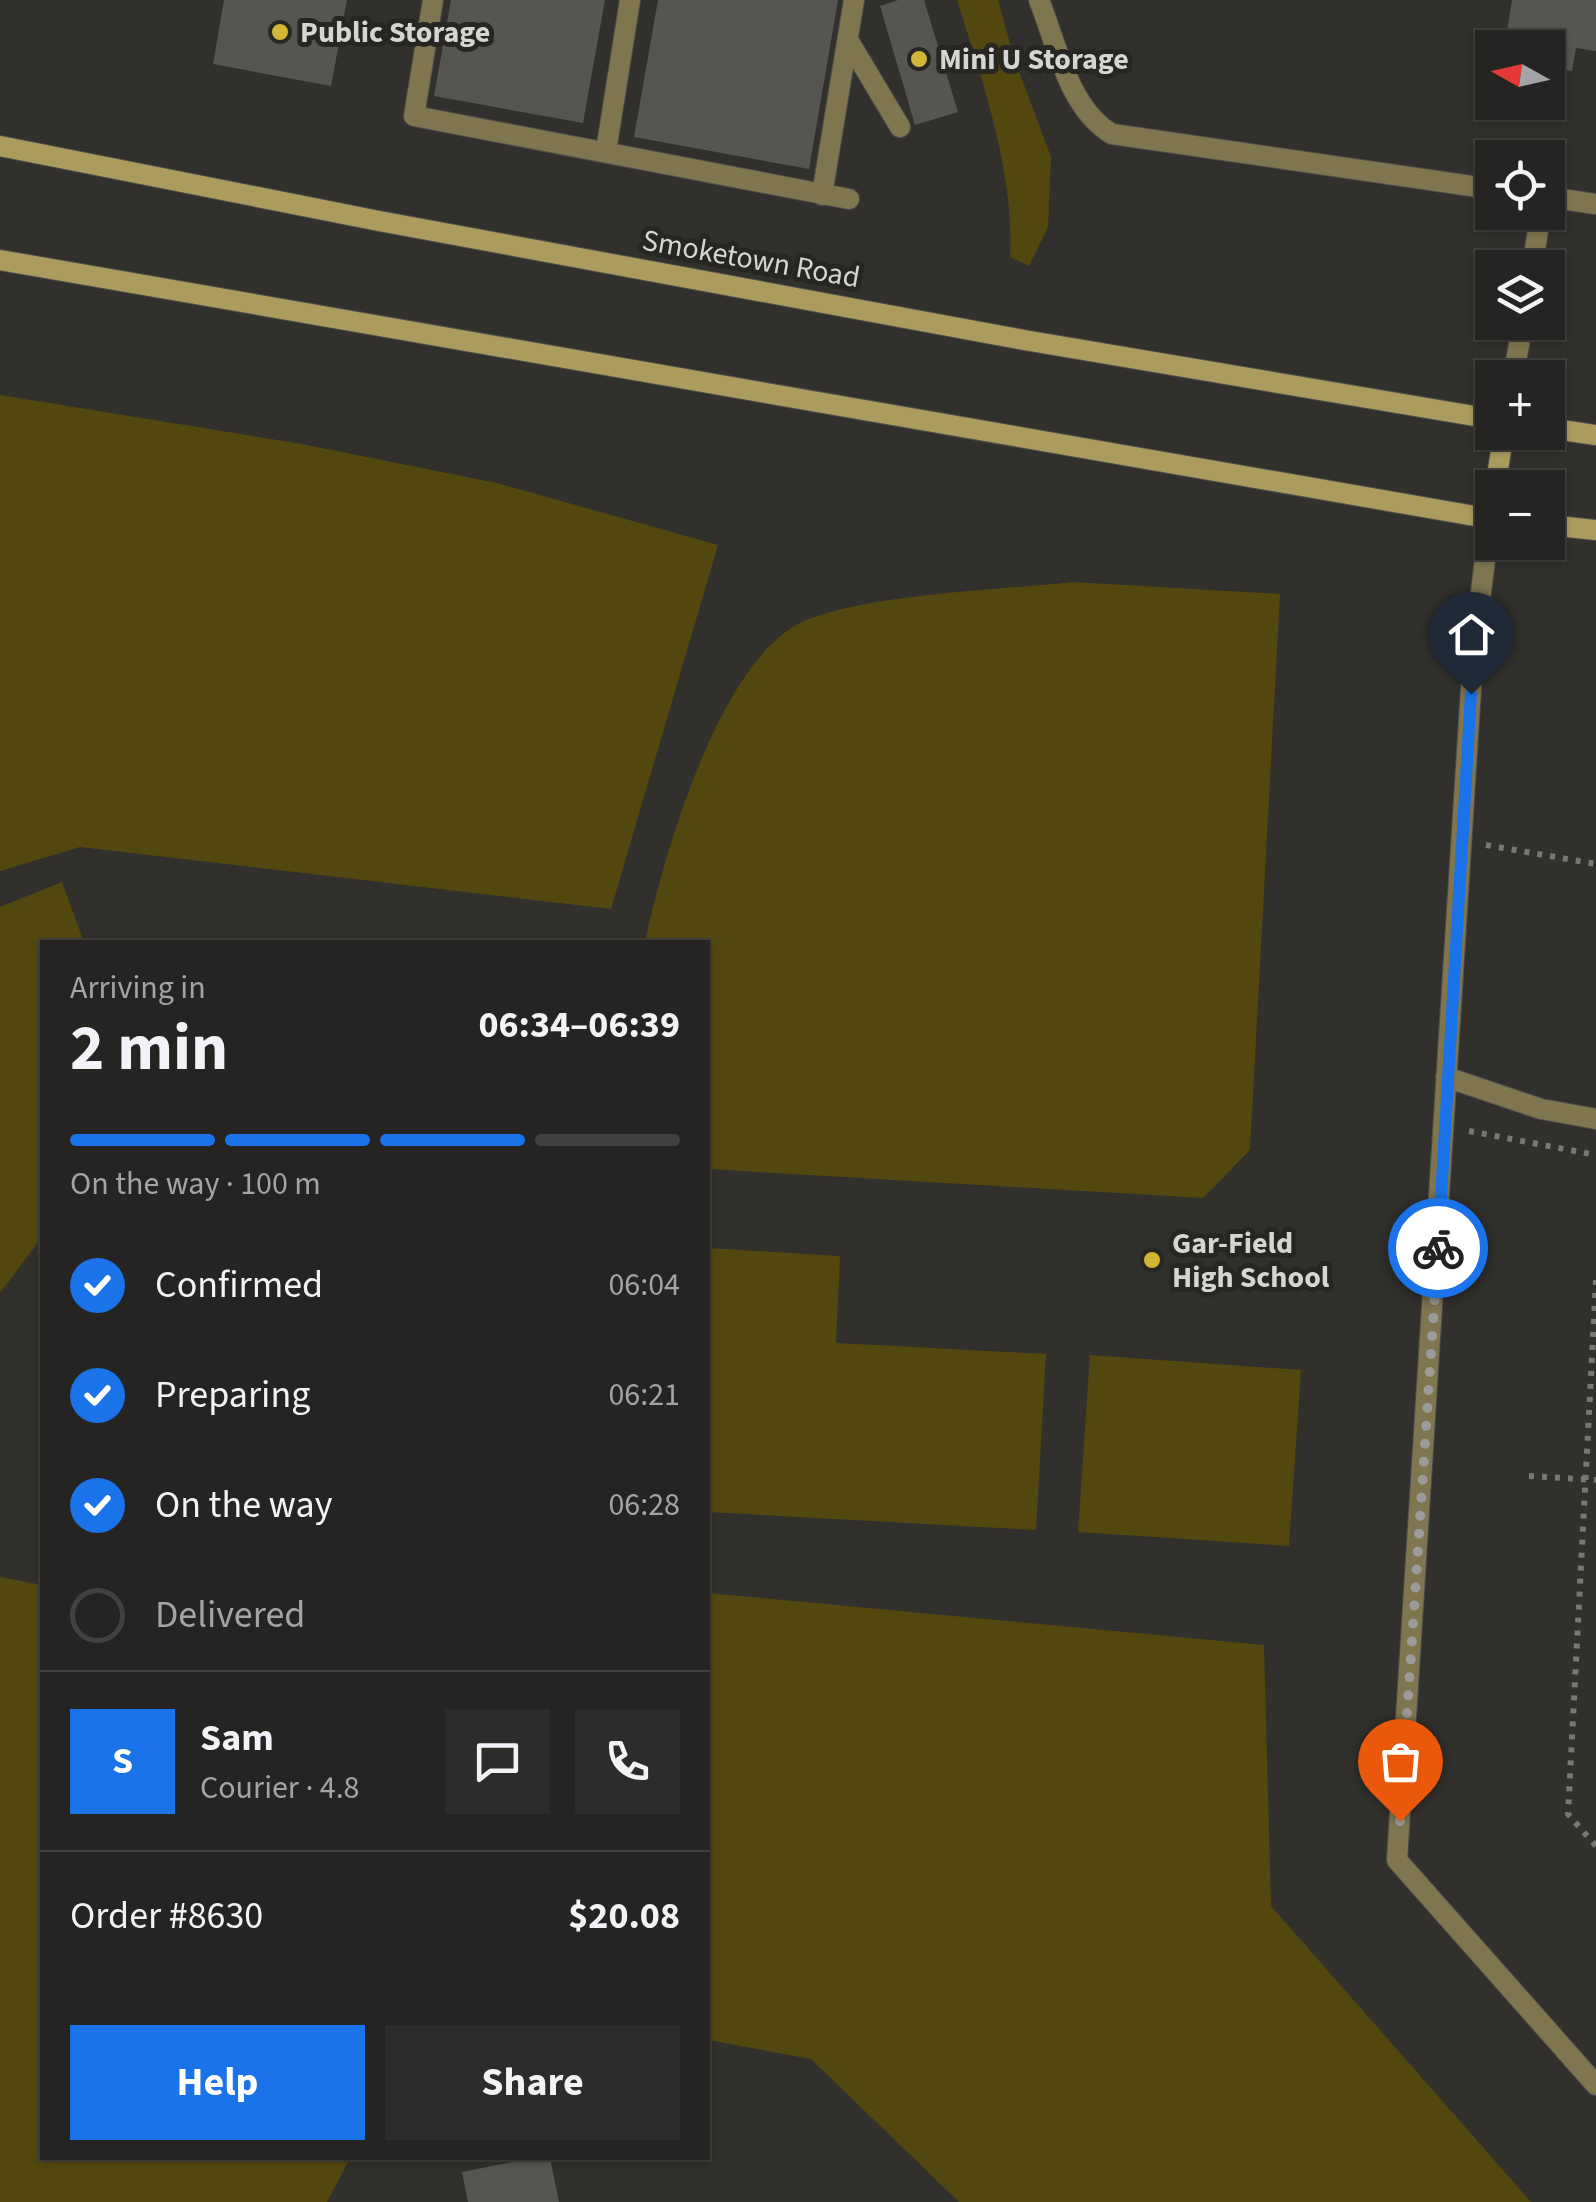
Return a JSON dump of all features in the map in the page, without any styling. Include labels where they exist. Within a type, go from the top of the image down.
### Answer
[{"type":"main road","name":"Smoketown Road","points":[[0,146],[379,222],[1024,340],[1475,416]]},
{"type":"main road","points":[[0,260],[1475,511]]},
{"type":"main road","points":[[1565,430],[1596,434]]},
{"type":"main road","points":[[1565,527],[1596,530]]},
{"type":"lane","points":[[433,0],[414,116],[849,200]]},
{"type":"lane","points":[[606,151],[630,0]]},
{"type":"lane","points":[[822,194],[854,0]]},
{"type":"lane","points":[[1038,0],[1080,106],[1093,123],[1112,134],[1475,187]]},
{"type":"lane","points":[[848,40],[900,126]]},
{"type":"lane","points":[[1565,200],[1596,204]]},
{"type":"lane","points":[[1484,560],[1477,606],[1397,1860],[1596,2086]]},
{"type":"lane","points":[[1446,1077],[1542,1109],[1596,1119]]},
{"type":"path","points":[[1462,842],[1596,864]]},
{"type":"path","points":[[1445,1127],[1596,1154]]},
{"type":"path","points":[[1596,1280],[1568,1814],[1596,1846]]},
{"type":"path","points":[[1528,1476],[1596,1480]]},
{"type":"shaded area","points":[[957,0],[998,0],[1014,58],[1051,157],[1048,227],[1029,266],[1010,257],[1002,160]]},
{"type":"shaded area","points":[[0,395],[302,444],[497,483],[718,545],[611,909],[80,847],[0,871]]},
{"type":"shaded area","points":[[1072,582],[1280,594],[1250,1150],[1203,1198],[710,1169],[710,940],[645,940],[682,811],[723,713],[749,671],[777,639],[809,619],[903,598]]},
{"type":"shaded area","points":[[62,882],[83,940],[40,940],[40,1240],[0,1293],[0,907]]},
{"type":"shaded area","points":[[710,1248],[840,1256],[836,1343],[1046,1354],[1036,1530],[710,1512]]},
{"type":"shaded area","points":[[1090,1355],[1301,1370],[1289,1546],[1078,1532]]},
{"type":"shaded area","points":[[0,1577],[40,1585],[40,2160],[349,2160],[327,2202],[0,2202]]},
{"type":"shaded area","points":[[710,1593],[1264,1645],[1271,1906],[1531,2202],[959,2202],[811,2059],[710,2040]]},
{"type":"building","name":"Public Storage","points":[[224,0],[347,0],[331,86],[213,64]]},
{"type":"building","points":[[451,0],[605,0],[583,123],[434,96]]},
{"type":"building","points":[[658,0],[838,0],[809,169],[634,137]]},
{"type":"building","name":"Mini U Storage","points":[[898,0],[924,0],[958,112],[915,125],[880,6]]},
{"type":"building","points":[[1512,0],[1596,0],[1596,51],[1576,48],[1572,71],[1565,70],[1565,30],[1507,30]]},
{"type":"building","points":[[523,2160],[550,2160],[559,2202],[468,2202],[462,2172]]},
{"type":"way so far","points":[[1400,1821],[1438,1248]]},
{"type":"place","name":"Public Storage","points":[[280,32]]},
{"type":"place","name":"Mini U Storage","points":[[919,59]]},
{"type":"place","name":"Gar-Field High School","points":[[1152,1260]]},
{"type":"route","points":[[1438,1248],[1471,694]]}]
